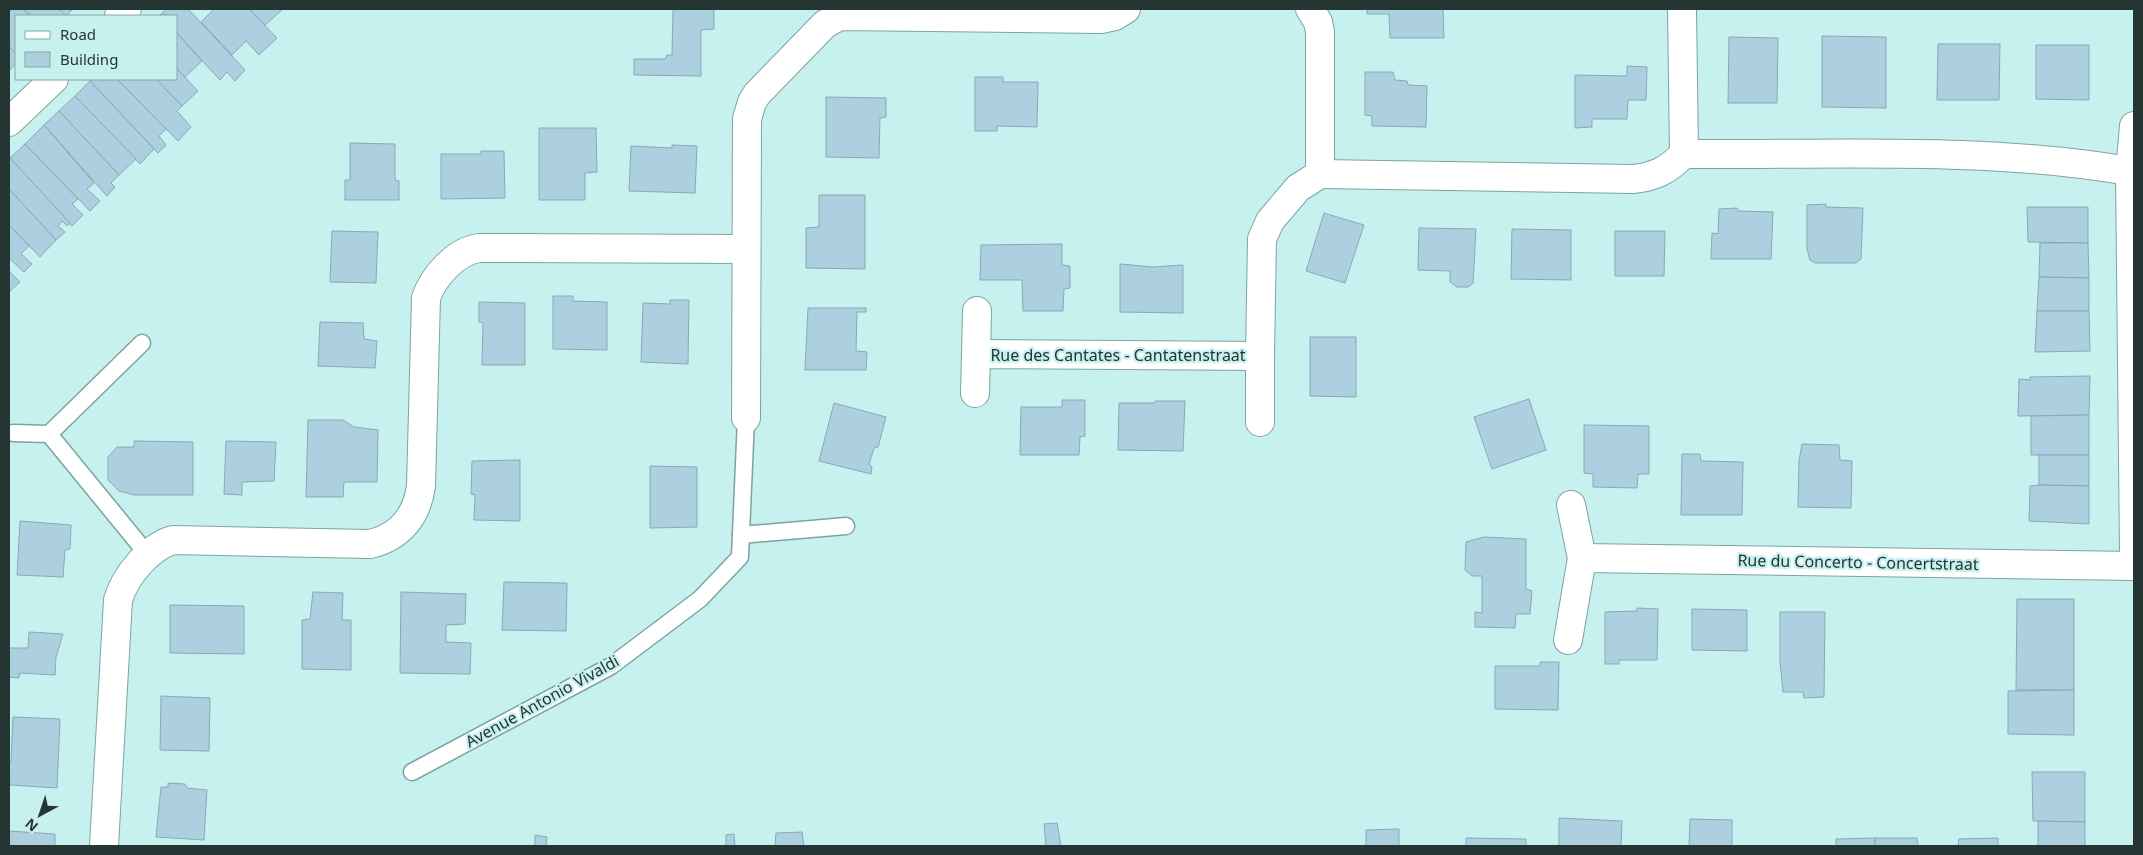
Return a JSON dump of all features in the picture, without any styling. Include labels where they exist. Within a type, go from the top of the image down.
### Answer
[{"type":"street","points":[[746,418],[747,119],[757,94],[825,24],[840,16],[1101,19],[1116,16],[1126,9]]},
{"type":"street","points":[[1310,9],[1318,22],[1320,32],[1320,174],[1633,179],[1657,175],[1673,165],[1684,154],[1918,155],[2009,158],[2132,172]]},
{"type":"street","points":[[1682,9],[1684,154]]},
{"type":"street","points":[[9,122],[53,80]]},
{"type":"street","points":[[2134,126],[2132,172],[2134,555]]},
{"type":"street","name":"Rue des Cantates - Cantatenstraat","points":[[1260,422],[1262,239],[1270,222],[1298,188],[1320,174]]},
{"type":"street","points":[[104,846],[118,600],[124,585],[148,555],[156,548],[173,540],[370,544],[386,540],[402,528],[417,506],[421,486],[426,298],[439,276],[464,252],[479,248],[746,250]]},
{"type":"street","name":"Rue des Cantates - Cantatenstraat","points":[[975,393],[977,311]]},
{"type":"street","name":"Rue des Cantates - Cantatenstraat","points":[[976,354],[1260,356]]},
{"type":"street","points":[[1568,640],[1582,558],[1571,505]]},
{"type":"street","name":"Rue du Concerto - Concertstraat","points":[[1582,558],[2134,566]]},
{"type":"lane","points":[[13,433],[49,434],[142,343]]},
{"type":"lane","name":"Avenue Antonio Vivaldi","points":[[412,772],[612,666],[700,599],[740,557],[746,418]]},
{"type":"lane","points":[[49,434],[148,555]]},
{"type":"lane","points":[[741,535],[846,526]]},
{"type":"building","points":[[9,9],[23,9],[30,15],[15,15],[15,53],[9,46]]},
{"type":"building","points":[[23,9],[59,9],[65,15],[30,15]]},
{"type":"building","points":[[59,9],[73,9],[67,15]]},
{"type":"building","points":[[166,9],[188,9],[245,70],[235,81],[227,72],[220,80],[178,34],[178,15],[160,15]]},
{"type":"building","points":[[214,9],[249,9],[277,38],[259,55],[246,41],[232,55],[201,22]]},
{"type":"building","points":[[249,9],[283,9],[265,25]]},
{"type":"building","points":[[673,9],[714,9],[714,29],[701,30],[701,76],[634,75],[634,59],[665,59],[667,55],[672,55]]},
{"type":"building","points":[[1367,9],[1443,9],[1444,38],[1390,38],[1389,14],[1367,14]]},
{"type":"building","points":[[178,34],[202,61],[185,77],[178,70]]},
{"type":"building","points":[[1822,36],[1886,37],[1886,108],[1822,107]]},
{"type":"building","points":[[1729,37],[1778,38],[1777,103],[1728,103]]},
{"type":"building","points":[[1938,44],[2000,44],[1999,100],[1937,100]]},
{"type":"building","points":[[2036,45],[2089,45],[2089,100],[2036,99]]},
{"type":"building","points":[[9,46],[15,53],[15,64],[9,71]]},
{"type":"building","points":[[1627,66],[1647,67],[1646,100],[1628,100],[1627,119],[1592,119],[1592,127],[1575,128],[1575,75],[1627,76]]},
{"type":"building","points":[[178,70],[198,91],[182,106],[157,80],[178,80]]},
{"type":"building","points":[[1365,72],[1393,72],[1395,80],[1407,81],[1408,85],[1427,86],[1426,127],[1372,126],[1372,116],[1365,115]]},
{"type":"building","points":[[975,77],[1003,77],[1003,82],[1038,82],[1037,127],[997,126],[997,131],[975,131]]},
{"type":"building","points":[[118,80],[166,129],[159,136],[166,145],[158,153],[90,81]]},
{"type":"building","points":[[118,80],[157,80],[182,106],[177,111],[191,127],[178,141]]},
{"type":"building","points":[[90,81],[154,149],[140,164],[75,96]]},
{"type":"building","points":[[75,96],[136,159],[119,175],[59,111]]},
{"type":"building","points":[[826,97],[886,98],[886,117],[880,118],[879,158],[826,157]]},
{"type":"building","points":[[59,111],[119,175],[111,183],[115,187],[107,196],[44,125]]},
{"type":"building","points":[[44,125],[94,183],[87,189],[100,201],[90,211],[25,144]]},
{"type":"building","points":[[539,128],[596,128],[597,172],[585,173],[585,200],[539,200]]},
{"type":"building","points":[[350,143],[395,144],[395,180],[399,181],[399,200],[345,200],[345,180],[350,180]]},
{"type":"building","points":[[25,144],[78,199],[72,204],[83,215],[72,226],[10,158]]},
{"type":"building","points":[[672,145],[697,146],[695,193],[629,191],[631,146],[672,148]]},
{"type":"building","points":[[481,151],[504,151],[505,198],[441,199],[441,154],[481,154]]},
{"type":"building","points":[[10,158],[70,223],[67,226],[62,221],[58,226],[65,232],[56,240],[9,189]]},
{"type":"building","points":[[9,189],[56,240],[40,257],[9,225]]},
{"type":"building","points":[[819,195],[865,195],[865,269],[806,268],[806,228],[819,227]]},
{"type":"building","points":[[1826,204],[1826,207],[1863,208],[1861,259],[1856,263],[1815,263],[1810,260],[1807,249],[1807,205]]},
{"type":"building","points":[[2027,207],[2088,207],[2088,243],[2028,242]]},
{"type":"building","points":[[1737,208],[1738,211],[1773,212],[1771,259],[1711,259],[1712,233],[1718,234],[1719,209]]},
{"type":"building","points":[[1324,213],[1364,225],[1345,283],[1306,271]]},
{"type":"building","points":[[9,225],[29,246],[21,254],[32,264],[24,272],[9,258]]},
{"type":"building","points":[[1419,228],[1476,229],[1473,283],[1468,287],[1457,287],[1450,282],[1450,271],[1418,270]]},
{"type":"building","points":[[1512,229],[1571,230],[1571,280],[1511,279]]},
{"type":"building","points":[[332,231],[378,232],[376,283],[330,282]]},
{"type":"building","points":[[1615,231],[1665,231],[1664,276],[1615,276]]},
{"type":"building","points":[[2040,243],[2088,243],[2089,278],[2039,277]]},
{"type":"building","points":[[1062,244],[1062,265],[1070,266],[1070,288],[1064,289],[1063,311],[1023,311],[1022,280],[980,280],[981,245]]},
{"type":"building","points":[[1120,264],[1153,267],[1183,265],[1183,313],[1120,312]]},
{"type":"building","points":[[9,271],[20,282],[9,292]]},
{"type":"building","points":[[2039,277],[2089,278],[2089,311],[2037,311]]},
{"type":"building","points":[[553,296],[573,296],[573,301],[607,302],[607,350],[553,349]]},
{"type":"building","points":[[670,300],[689,300],[688,364],[641,362],[643,303],[670,304]]},
{"type":"building","points":[[479,302],[525,303],[525,365],[482,365],[483,323],[479,322]]},
{"type":"building","points":[[808,308],[866,308],[866,312],[857,312],[856,351],[867,352],[866,370],[805,370]]},
{"type":"building","points":[[2037,311],[2089,311],[2090,351],[2035,352]]},
{"type":"building","points":[[320,322],[363,323],[364,339],[377,341],[375,368],[318,366]]},
{"type":"building","points":[[1310,337],[1356,337],[1356,397],[1310,396]]},
{"type":"building","points":[[2090,376],[2089,415],[2018,416],[2019,379],[2030,380],[2030,377]]},
{"type":"building","points":[[1529,399],[1546,450],[1492,469],[1474,417]]},
{"type":"building","points":[[1062,400],[1085,400],[1085,436],[1080,437],[1079,455],[1020,455],[1021,407],[1062,407]]},
{"type":"building","points":[[1155,401],[1185,401],[1183,451],[1118,450],[1119,403],[1155,403]]},
{"type":"building","points":[[834,403],[886,417],[878,447],[874,448],[869,464],[872,467],[871,474],[819,461]]},
{"type":"building","points":[[2089,415],[2089,455],[2031,455],[2031,416]]},
{"type":"building","points":[[308,420],[343,420],[354,427],[378,430],[377,482],[344,482],[343,497],[306,497]]},
{"type":"building","points":[[1584,425],[1649,426],[1649,474],[1638,474],[1637,488],[1593,487],[1593,474],[1584,473]]},
{"type":"building","points":[[134,441],[193,442],[193,495],[134,495],[119,491],[108,480],[108,457],[117,447],[134,447]]},
{"type":"building","points":[[226,441],[276,442],[274,481],[242,482],[242,495],[224,494]]},
{"type":"building","points":[[1802,444],[1839,445],[1840,460],[1852,461],[1851,508],[1798,507],[1799,461]]},
{"type":"building","points":[[1682,454],[1700,454],[1701,461],[1743,462],[1742,515],[1681,515]]},
{"type":"building","points":[[2039,455],[2089,455],[2089,486],[2039,485]]},
{"type":"building","points":[[520,460],[520,521],[474,520],[475,495],[471,494],[472,461]]},
{"type":"building","points":[[650,466],[697,467],[697,527],[650,528]]},
{"type":"building","points":[[2030,486],[2089,486],[2089,524],[2029,521]]},
{"type":"building","points":[[20,521],[71,525],[70,549],[65,550],[63,577],[17,575]]},
{"type":"building","points":[[1484,537],[1526,539],[1526,589],[1532,591],[1530,614],[1516,614],[1515,628],[1475,627],[1475,612],[1482,613],[1482,576],[1472,576],[1465,570],[1466,542]]},
{"type":"building","points":[[504,582],[567,583],[566,631],[502,630]]},
{"type":"building","points":[[313,592],[343,593],[342,620],[351,620],[351,670],[302,669],[302,620],[310,619]]},
{"type":"building","points":[[401,592],[466,594],[465,624],[446,625],[446,642],[471,643],[470,674],[400,673]]},
{"type":"building","points":[[2017,599],[2074,599],[2074,690],[2016,690]]},
{"type":"building","points":[[170,605],[244,606],[244,654],[170,653]]},
{"type":"building","points":[[1637,608],[1658,609],[1657,660],[1619,660],[1619,664],[1605,664],[1605,612],[1637,611]]},
{"type":"building","points":[[1692,609],[1747,610],[1747,651],[1692,650]]},
{"type":"building","points":[[1780,612],[1825,612],[1824,697],[1804,698],[1803,692],[1783,692],[1780,661]]},
{"type":"building","points":[[29,632],[63,634],[56,657],[55,675],[20,673],[19,678],[9,677],[9,648],[28,648]]},
{"type":"building","points":[[1540,662],[1559,662],[1558,710],[1495,709],[1495,666],[1540,666]]},
{"type":"building","points":[[2074,690],[2074,735],[2008,734],[2008,691]]},
{"type":"building","points":[[161,696],[210,698],[209,751],[160,750]]},
{"type":"building","points":[[13,717],[60,719],[57,788],[10,785],[9,762],[11,762]]},
{"type":"building","points":[[2032,772],[2085,772],[2085,822],[2033,821]]},
{"type":"building","points":[[168,783],[185,784],[187,788],[207,790],[204,840],[156,837],[161,787],[168,787]]},
{"type":"building","points":[[1559,818],[1622,821],[1621,846],[1559,846]]},
{"type":"building","points":[[1690,819],[1732,820],[1732,846],[1689,846]]},
{"type":"building","points":[[2038,821],[2085,822],[2085,846],[2038,846]]},
{"type":"building","points":[[1057,823],[1061,846],[1046,846],[1044,824]]},
{"type":"building","points":[[1399,829],[1399,846],[1366,846],[1366,830]]},
{"type":"building","points":[[9,831],[55,834],[55,846],[9,846]]},
{"type":"building","points":[[802,832],[804,846],[775,846],[776,833]]},
{"type":"building","points":[[734,834],[735,846],[726,846],[726,835]]},
{"type":"building","points":[[535,835],[547,837],[546,846],[535,846]]},
{"type":"building","points":[[1466,838],[1526,839],[1526,846],[1466,846]]},
{"type":"building","points":[[1875,838],[1917,838],[1918,846],[1875,846]]},
{"type":"building","points":[[1875,838],[1875,846],[1836,846],[1836,839]]},
{"type":"building","points":[[1998,838],[1998,846],[1958,846],[1959,839]]}]
